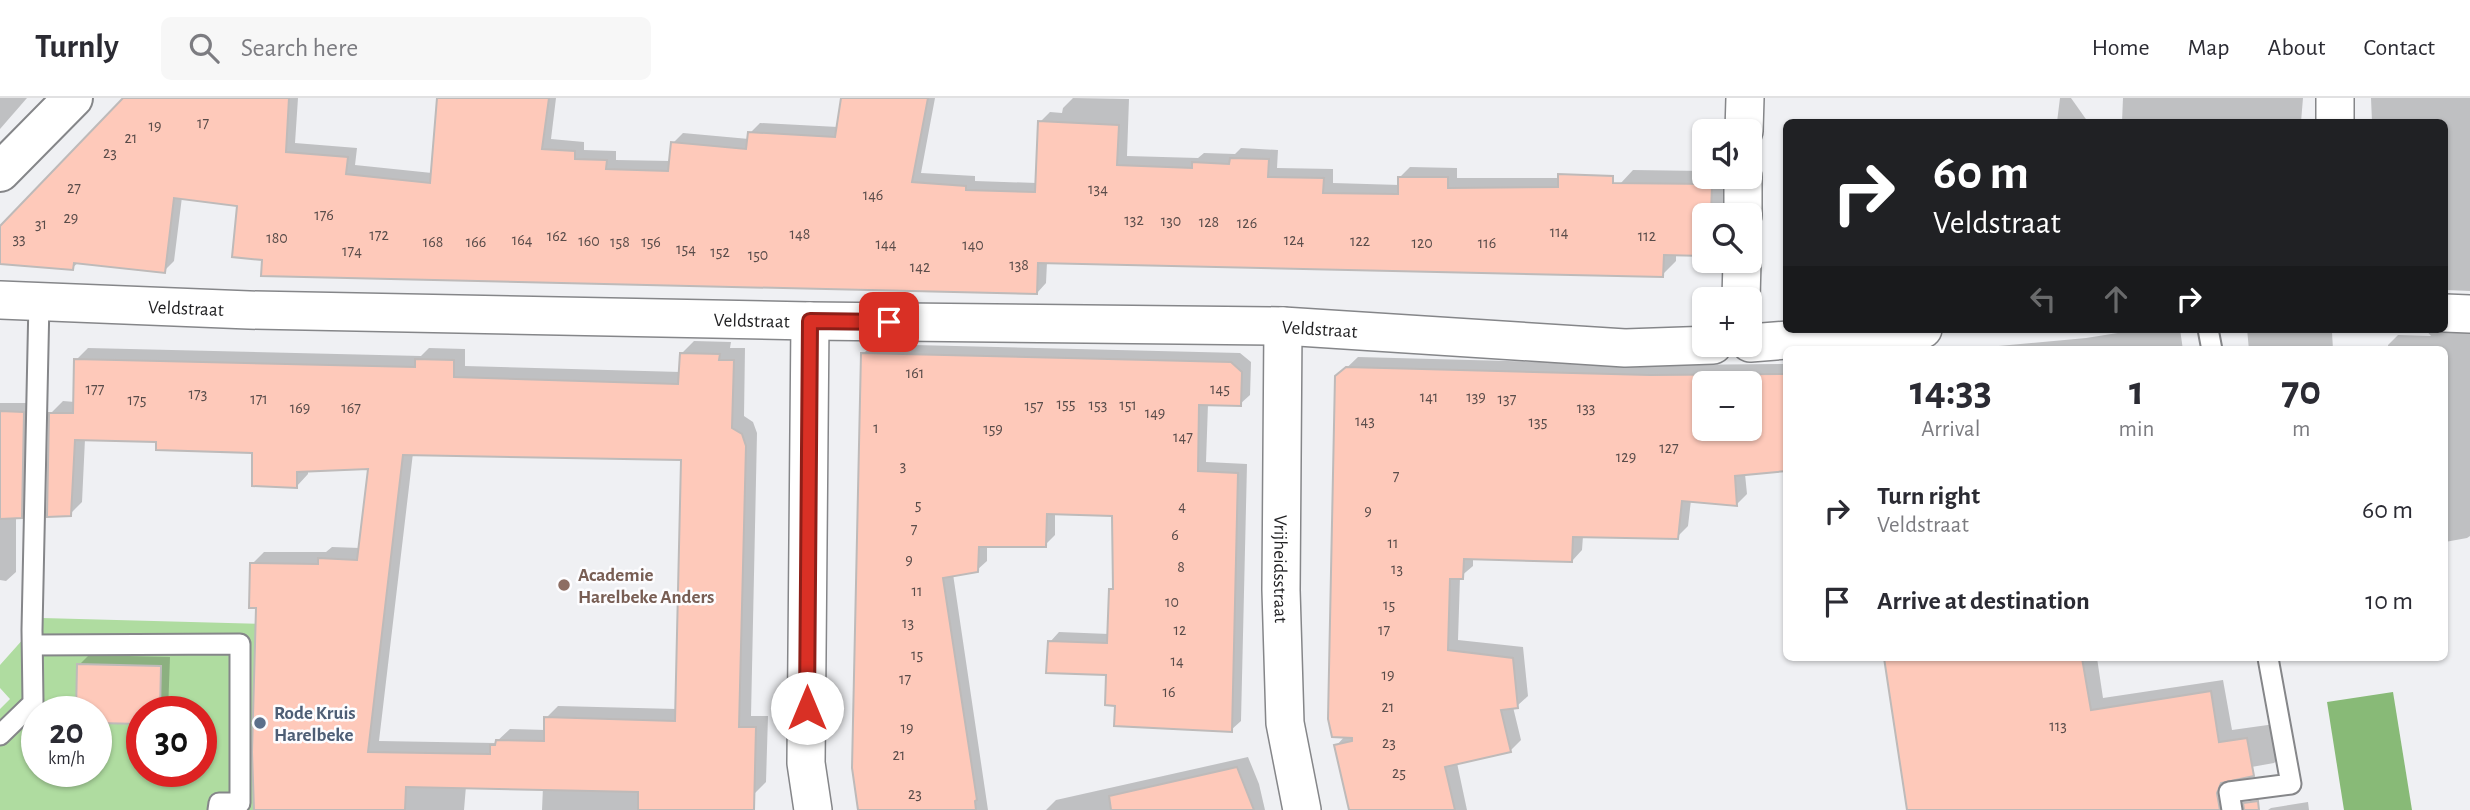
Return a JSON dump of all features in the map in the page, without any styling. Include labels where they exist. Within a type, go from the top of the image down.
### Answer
[{"type":"street","points":[[0,172],[73,98]]},
{"type":"street","points":[[1744,119],[1745,98]]},
{"type":"street","points":[[2335,98],[2335,119]]},
{"type":"street","name":"Veldstraat","points":[[0,300],[249,310],[810,321],[1283,326],[1625,348],[1692,346]]},
{"type":"street","points":[[2448,313],[2470,314]]},
{"type":"street","points":[[810,321],[806,763],[813,810]]},
{"type":"street","name":"Vrijheidsstraat","points":[[1283,326],[1281,590],[1285,723],[1302,810]]},
{"type":"street","points":[[1762,342],[1874,333]]},
{"type":"lane","points":[[0,735],[33,703],[39,301]]},
{"type":"lane","points":[[33,645],[240,644],[240,803],[219,803],[218,810]]},
{"type":"lane","points":[[2232,810],[2229,792],[2291,784],[2269,661]]},
{"type":"green space","points":[[42,618],[339,626],[311,810],[0,810],[0,709],[10,699],[0,688],[0,665]]},
{"type":"green space","points":[[2393,692],[2412,810],[2344,810],[2327,702]]},
{"type":"building","points":[[123,98],[289,98],[286,152],[348,157],[346,174],[430,183],[437,98],[549,98],[542,149],[575,151],[575,159],[607,160],[606,169],[668,171],[671,142],[746,149],[748,132],[835,137],[841,98],[928,98],[912,182],[966,186],[966,190],[1035,192],[1038,121],[1119,125],[1117,165],[1192,168],[1192,162],[1229,164],[1230,158],[1269,159],[1268,177],[1324,178],[1323,193],[1398,194],[1398,177],[1448,177],[1448,188],[1558,187],[1558,174],[1613,176],[1613,183],[1692,184],[1692,189],[1712,189],[1711,203],[1692,203],[1692,256],[1664,255],[1663,277],[1038,263],[1037,294],[261,276],[262,260],[232,257],[237,206],[174,198],[165,273],[74,263],[73,270],[0,264],[0,226]]},
{"type":"building","points":[[680,353],[720,354],[719,360],[734,360],[732,428],[742,434],[746,446],[739,727],[756,727],[754,810],[638,810],[638,792],[406,787],[405,810],[254,810],[252,752],[256,608],[249,608],[250,563],[318,564],[318,558],[357,560],[368,469],[297,472],[297,488],[252,486],[252,453],[156,450],[156,442],[75,440],[71,516],[47,517],[49,413],[73,413],[74,359],[415,367],[415,359],[454,360],[454,377],[678,384]],"holes":[[[403,455],[681,460],[675,721],[544,717],[544,741],[496,740],[495,745],[490,745],[490,754],[368,752]]]},
{"type":"building","points":[[861,353],[1231,362],[1242,372],[1241,406],[1199,405],[1198,471],[1238,473],[1232,732],[1114,726],[1115,706],[1105,705],[1106,675],[1046,673],[1048,641],[1107,643],[1109,589],[1113,589],[1112,516],[1047,514],[1046,547],[979,547],[978,572],[943,578],[977,800],[976,810],[858,810],[852,768]]},
{"type":"building","points":[[1346,367],[1692,375],[1692,441],[1762,441],[1762,374],[1783,374],[1783,471],[1735,476],[1737,506],[1682,501],[1678,539],[1573,537],[1572,562],[1464,559],[1463,579],[1450,579],[1448,650],[1513,658],[1518,708],[1501,710],[1511,752],[1445,767],[1455,810],[1349,810],[1334,745],[1352,741],[1352,738],[1332,737],[1328,719],[1335,376]]},
{"type":"building","points":[[0,411],[24,412],[22,518],[0,519]]},
{"type":"building","points":[[1884,661],[2083,661],[2091,710],[2211,691],[2219,742],[2247,738],[2254,776],[2221,783],[2217,793],[2220,810],[1907,810]]},
{"type":"building","points":[[77,664],[161,666],[160,696],[126,696],[126,724],[112,723],[112,696],[76,696]]},
{"type":"building","points":[[1237,767],[1254,810],[1111,810],[1109,796]]},
{"type":"building","points":[[2258,801],[2259,810],[2244,810],[2243,803]]},
{"type":"place","name":"Academie Harelbeke Anders","points":[[564,585]]},
{"type":"place","name":"Rode Kruis Harelbeke","points":[[260,723]]},
{"type":"route","points":[[807,708],[810,321],[889,322]]}]
